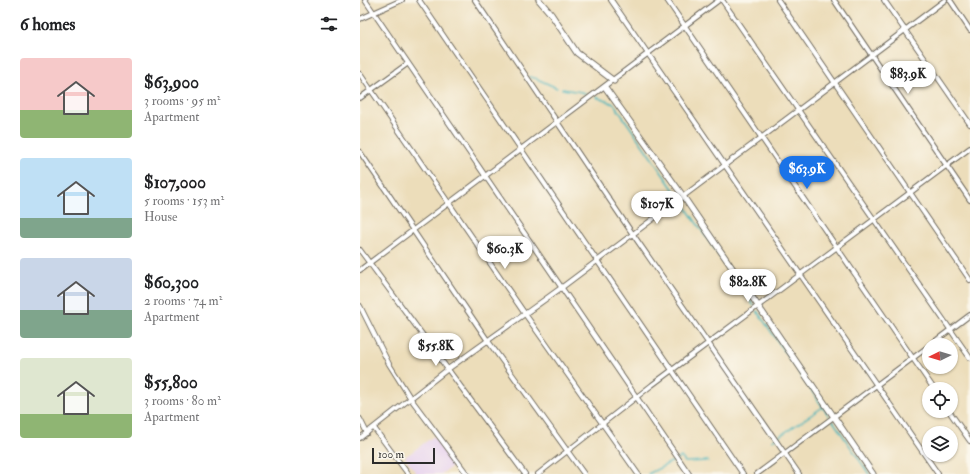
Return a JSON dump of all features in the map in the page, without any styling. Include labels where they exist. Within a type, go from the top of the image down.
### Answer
[{"type":"street","points":[[365,0],[407,64],[689,474]]},
{"type":"street","points":[[360,19],[402,0]]},
{"type":"street","points":[[419,0],[520,149],[598,259],[672,371],[743,474]]},
{"type":"street","points":[[475,0],[556,122],[799,474]]},
{"type":"street","points":[[539,0],[551,14],[577,53],[614,81]]},
{"type":"street","points":[[611,0],[938,474]]},
{"type":"street","points":[[667,0],[929,382]]},
{"type":"street","points":[[360,270],[556,122],[614,81],[648,53],[721,0],[799,109],[970,358]]},
{"type":"street","points":[[778,0],[970,280]]},
{"type":"street","points":[[834,0],[970,200]]},
{"type":"street","points":[[884,0],[970,124]]},
{"type":"street","points":[[360,438],[412,399],[448,369],[561,288],[632,233],[762,138],[945,0]]},
{"type":"street","points":[[950,0],[970,30]]},
{"type":"street","points":[[360,98],[407,64]]},
{"type":"street","points":[[360,74],[525,314],[638,474]]},
{"type":"street","points":[[605,87],[683,196],[873,474]]},
{"type":"street","points":[[538,474],[636,397],[970,148]]},
{"type":"street","points":[[360,152],[488,341],[584,474]]},
{"type":"street","points":[[360,250],[526,474]]},
{"type":"street","points":[[360,306],[389,364],[412,399],[467,474]]},
{"type":"street","points":[[940,338],[970,315]]},
{"type":"street","points":[[757,474],[922,351]]},
{"type":"street","points":[[954,418],[970,441]]},
{"type":"street","points":[[360,419],[367,433]]},
{"type":"street","points":[[374,428],[408,474]]},
{"type":"shaded area","points":[[434,436],[454,465],[441,474],[417,474],[405,457]]},
{"type":"waterway","points":[[529,77],[535,78],[557,88]]},
{"type":"waterway","points":[[562,89],[586,94]]},
{"type":"waterway","points":[[596,97],[614,104],[678,196]]},
{"type":"waterway","points":[[682,202],[754,306]]},
{"type":"waterway","points":[[757,311],[829,416]]},
{"type":"waterway","points":[[772,441],[823,407]]},
{"type":"waterway","points":[[833,421],[869,474]]},
{"type":"waterway","points":[[648,474],[681,457],[685,462],[708,461]]}]
